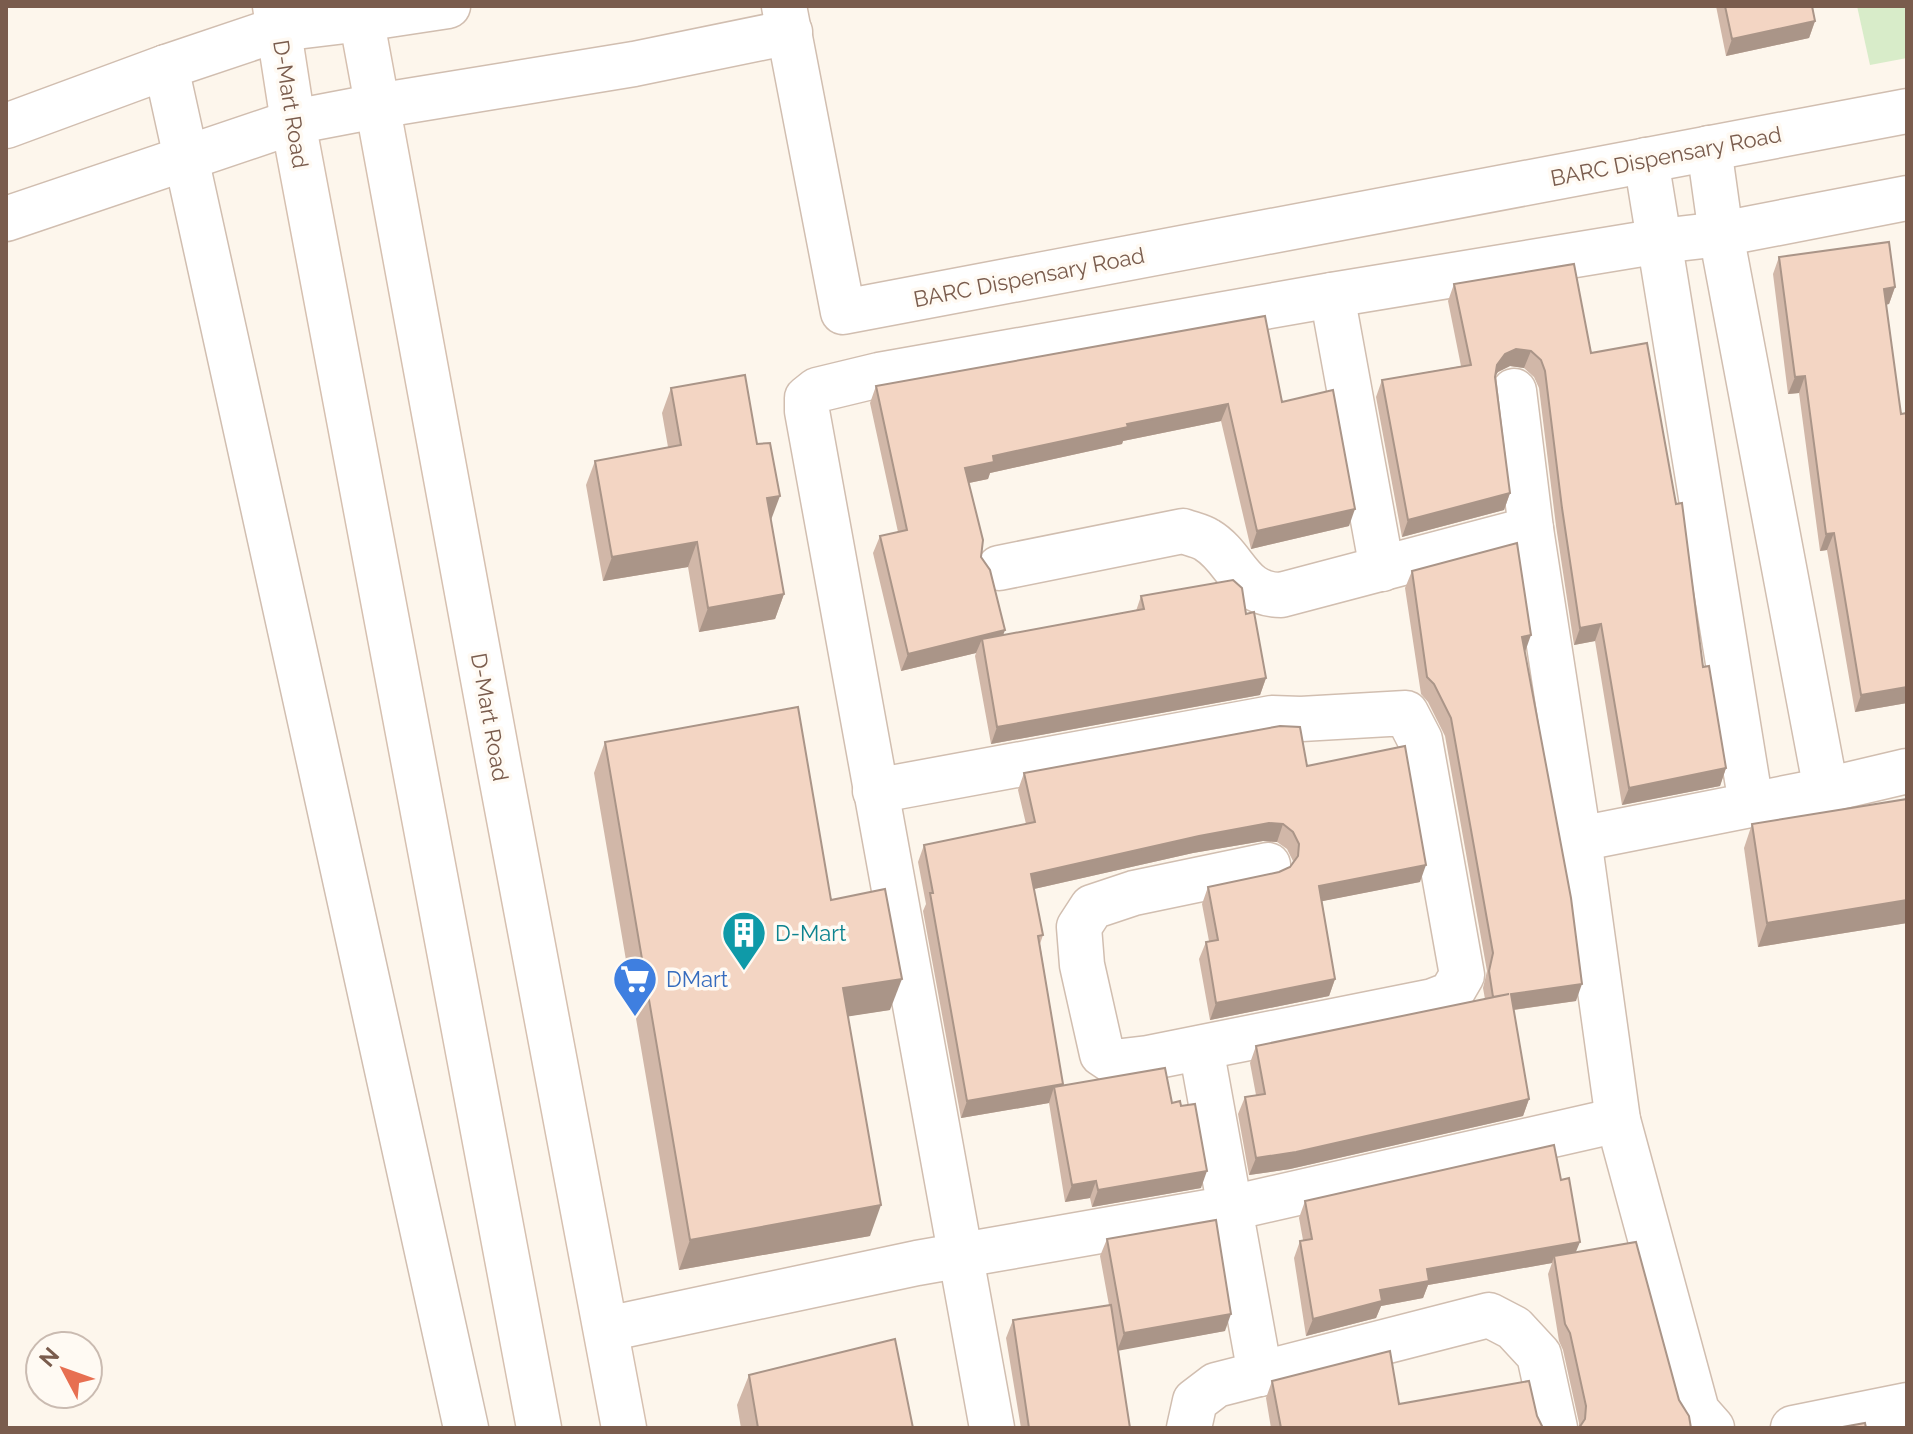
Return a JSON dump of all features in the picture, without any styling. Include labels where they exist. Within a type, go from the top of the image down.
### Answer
[{"type":"street","points":[[6,126],[166,67],[277,18],[448,6]]},
{"type":"street","name":"D-Mart Road","points":[[361,12],[624,1428]]},
{"type":"street","name":"D-Mart Road","points":[[277,18],[293,122],[539,1428]]},
{"type":"street","name":"BARC Dispensary Road","points":[[6,219],[293,122],[634,64],[787,19],[843,312],[1907,111]]},
{"type":"street","points":[[166,67],[466,1428]]},
{"type":"street","points":[[1709,148],[1721,234],[1826,790]]},
{"type":"street","points":[[1646,160],[1751,804]]},
{"type":"street","points":[[992,1428],[875,791],[807,398],[817,390],[879,375],[1332,295],[1660,241],[1721,234],[1907,198]]},
{"type":"street","points":[[1332,295],[1382,569]]},
{"type":"street","points":[[1514,391],[1531,529],[1618,1120],[1697,1411],[1712,1428]]},
{"type":"street","points":[[999,568],[1183,531],[1207,540],[1243,580],[1264,595],[1281,595],[1531,529]]},
{"type":"street","points":[[875,791],[1272,718],[1406,713],[1420,740],[1462,975],[1451,994],[1433,1001],[1201,1048],[1114,1062],[1102,1054],[1082,965],[1079,927],[1092,907],[1134,893],[1268,865]]},
{"type":"street","points":[[1579,839],[1907,771]]},
{"type":"street","points":[[1201,1048],[1260,1374]]},
{"type":"street","points":[[607,1329],[960,1256],[1231,1208],[1618,1120]]},
{"type":"street","points":[[1189,1428],[1195,1401],[1216,1385],[1489,1315],[1514,1328],[1539,1355],[1555,1428]]},
{"type":"street","points":[[1793,1428],[1889,1415]]},
{"type":"green space","points":[[1857,6],[1907,6],[1907,58],[1870,65]]},
{"type":"building","points":[[1725,6],[1812,6],[1815,21],[1732,39]]},
{"type":"building","points":[[1889,242],[1895,287],[1884,289],[1901,414],[1907,413],[1907,687],[1861,695],[1834,533],[1826,534],[1805,376],[1795,377],[1779,257]]},
{"type":"building","points":[[1574,264],[1591,353],[1647,343],[1676,504],[1682,503],[1703,667],[1709,666],[1726,768],[1629,788],[1601,624],[1580,628],[1541,360],[1531,351],[1516,349],[1505,354],[1497,365],[1495,377],[1510,493],[1408,520],[1382,380],[1471,365],[1454,284]]},
{"type":"building","points":[[1265,316],[1282,402],[1333,390],[1355,509],[1257,531],[1228,404],[993,456],[994,462],[965,468],[983,540],[981,557],[990,570],[1005,630],[908,654],[880,536],[907,530],[876,386]]},
{"type":"building","points":[[745,375],[757,444],[770,443],[780,496],[767,498],[784,594],[708,608],[697,542],[612,557],[595,461],[681,445],[671,388]]},
{"type":"building","points":[[1517,543],[1531,635],[1522,637],[1571,898],[1582,984],[1511,994],[1529,1099],[1296,1152],[1256,1158],[1245,1097],[1265,1094],[1256,1046],[1509,994],[1493,997],[1489,971],[1493,953],[1451,718],[1434,684],[1427,677],[1412,571]]},
{"type":"building","points":[[1233,580],[1242,588],[1246,614],[1254,612],[1266,678],[997,727],[982,639],[1144,609],[1141,596]]},
{"type":"building","name":"D-Mart","points":[[798,707],[831,900],[885,889],[902,979],[843,988],[881,1205],[690,1240],[605,742]]},
{"type":"building","points":[[1280,726],[1300,727],[1307,766],[1405,746],[1426,865],[1319,886],[1335,979],[1216,1003],[1206,942],[1218,940],[1208,887],[1290,867],[1298,856],[1299,844],[1293,832],[1283,824],[1269,823],[1199,836],[1031,874],[1043,935],[1038,936],[1063,1084],[967,1101],[924,845],[1035,822],[1024,773]]},
{"type":"building","points":[[1907,799],[1907,900],[1767,923],[1752,824]]},
{"type":"building","points":[[1165,1068],[1172,1103],[1180,1101],[1181,1106],[1195,1104],[1207,1171],[1098,1190],[1096,1181],[1072,1185],[1054,1087]]},
{"type":"building","points":[[1554,1145],[1561,1180],[1569,1178],[1580,1242],[1427,1269],[1429,1281],[1380,1290],[1382,1301],[1313,1319],[1300,1241],[1312,1239],[1305,1201]]},
{"type":"building","points":[[1216,1220],[1231,1314],[1124,1333],[1107,1239]]},
{"type":"building","points":[[1636,1242],[1679,1400],[1689,1416],[1691,1428],[1579,1428],[1585,1419],[1586,1406],[1570,1333],[1565,1324],[1554,1256]]},
{"type":"building","points":[[1111,1305],[1130,1428],[1029,1428],[1013,1320]]},
{"type":"building","points":[[895,1339],[913,1428],[758,1428],[749,1375]]},
{"type":"building","points":[[1390,1351],[1399,1404],[1529,1381],[1543,1428],[1281,1428],[1272,1381]]},
{"type":"building","points":[[1865,1423],[1866,1428],[1837,1428]]},
{"type":"place","name":"D-Mart","points":[[744,972]]},
{"type":"place","name":"DMart","points":[[635,1018]]}]
